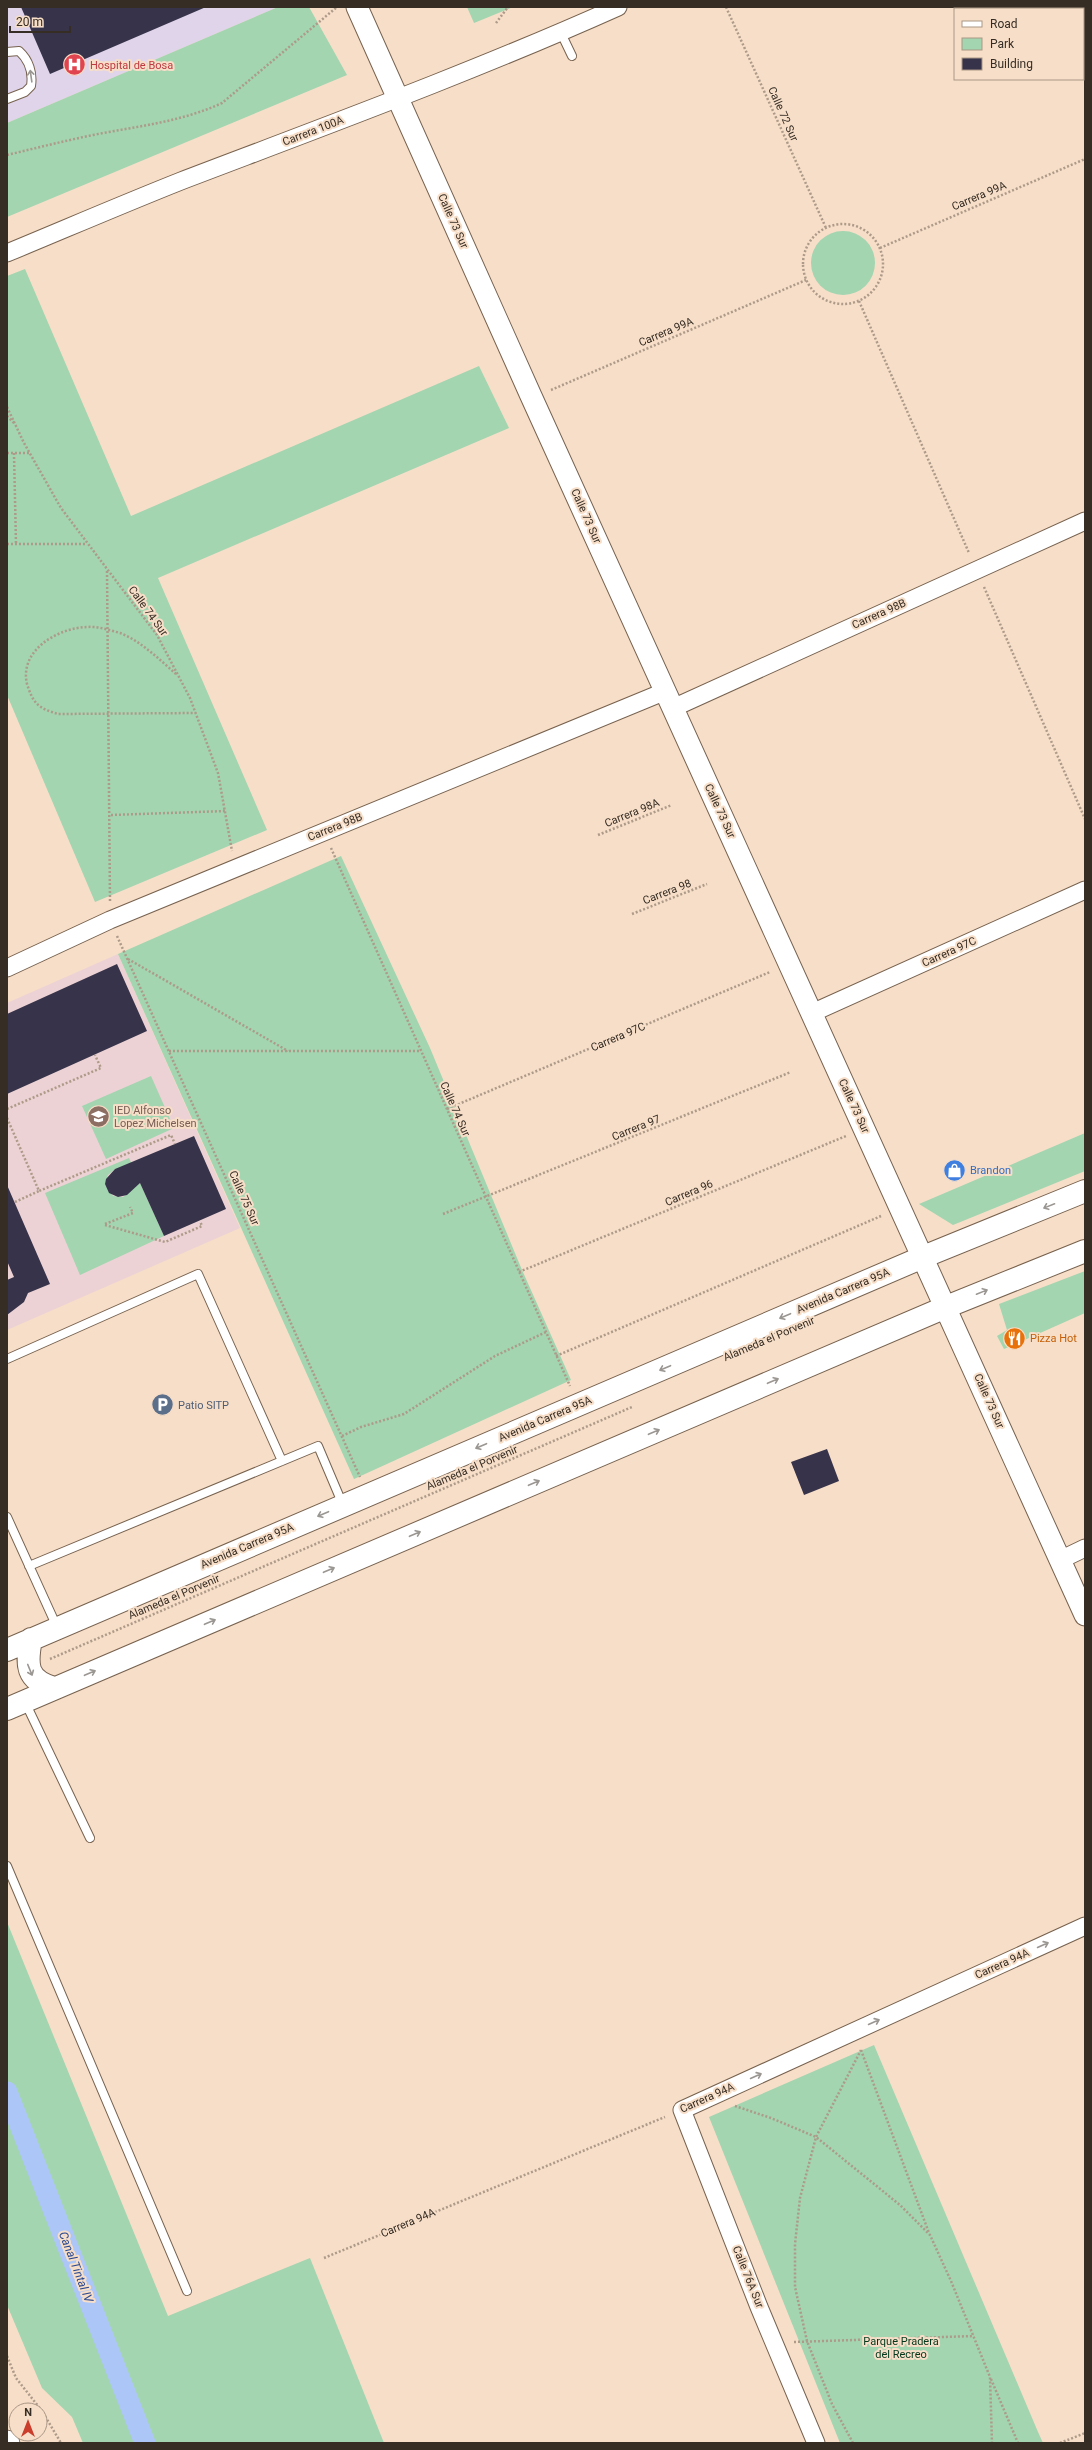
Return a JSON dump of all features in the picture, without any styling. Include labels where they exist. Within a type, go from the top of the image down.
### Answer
[{"type":"main road","name":"Avenida Carrera 95A","points":[[7,1650],[57,1627],[923,1257],[1085,1191]]},
{"type":"main road","points":[[16,1705],[946,1307],[1085,1250]]},
{"type":"main road","points":[[31,1639],[28,1661],[31,1674],[42,1684],[54,1688]]},
{"type":"street","name":"Calle 73 Sur","points":[[357,7],[531,396],[1085,1615]]},
{"type":"street","name":"Carrera 100A","points":[[7,253],[179,182],[399,99],[618,7]]},
{"type":"street","name":"Carrera 98B","points":[[7,968],[110,920],[324,832],[669,700],[1085,521]]},
{"type":"street","name":"Carrera 97C","points":[[812,1014],[1085,890]]},
{"type":"street","points":[[1060,1560],[1085,1548]]},
{"type":"street","name":"Carrera 94A","points":[[682,2110],[1085,1926]]},
{"type":"street","name":"Calle 76A Sur","points":[[682,2110],[814,2442]]},
{"type":"street","points":[[7,2439],[10,2443]]},
{"type":"lane","points":[[561,32],[572,56]]},
{"type":"lane","points":[[7,52],[19,51],[25,56],[33,76],[31,86],[25,92],[7,99]]},
{"type":"lane","points":[[7,1359],[198,1274],[282,1461]]},
{"type":"lane","points":[[29,1566],[318,1446],[343,1505]]},
{"type":"lane","points":[[7,1517],[57,1627]]},
{"type":"lane","points":[[16,1705],[90,1838]]},
{"type":"lane","points":[[7,1866],[187,2291]]},
{"type":"path","points":[[7,155],[93,135],[178,120],[201,113],[222,103],[338,7]]},
{"type":"path","points":[[496,23],[508,7]]},
{"type":"path","name":"Calle 72 Sur","points":[[726,7],[826,228]]},
{"type":"path","name":"Carrera 99A","points":[[880,248],[1085,160]]},
{"type":"path","points":[[838,224],[851,225],[863,229],[873,238],[880,248],[883,260],[882,273],[878,284],[870,294],[859,301],[847,304],[834,303],[822,299],[813,291],[806,280],[803,262],[808,244],[816,235],[826,228],[838,224]]},
{"type":"path","name":"Carrera 99A","points":[[531,396],[554,390],[806,280]]},
{"type":"path","name":"Calle 74 Sur","points":[[7,407],[15,425],[61,508],[157,636],[178,675],[196,714],[218,773],[226,811],[234,869]]},
{"type":"path","points":[[7,416],[15,425]]},
{"type":"path","points":[[7,453],[30,453]]},
{"type":"path","points":[[14,453],[16,544]]},
{"type":"path","points":[[7,544],[87,544]]},
{"type":"path","points":[[107,571],[111,815],[110,920]]},
{"type":"path","points":[[178,675],[142,646],[122,634],[87,627],[52,637],[42,643],[31,656],[27,669],[26,680],[30,696],[41,707],[58,714],[196,714]]},
{"type":"path","name":"Carrera 98A","points":[[598,835],[672,805]]},
{"type":"path","points":[[111,815],[226,811]]},
{"type":"path","name":"Calle 74 Sur","points":[[324,832],[573,1392]]},
{"type":"path","name":"Carrera 98","points":[[632,914],[707,884]]},
{"type":"path","name":"Calle 75 Sur","points":[[110,920],[362,1482]]},
{"type":"path","points":[[127,958],[289,1052]]},
{"type":"path","name":"Carrera 97C","points":[[447,1109],[790,964]]},
{"type":"path","points":[[169,1051],[421,1051]]},
{"type":"path","points":[[7,1109],[100,1068],[95,1055]]},
{"type":"path","name":"Carrera 97","points":[[442,1214],[486,1198],[791,1072]]},
{"type":"path","points":[[7,1118],[39,1191]]},
{"type":"path","name":"Carrera 96","points":[[519,1272],[864,1128]]},
{"type":"path","points":[[15,1202],[171,1135],[175,1144]]},
{"type":"path","points":[[130,1207],[132,1213],[105,1224],[165,1242],[202,1226],[200,1221]]},
{"type":"path","points":[[556,1356],[901,1208]]},
{"type":"path","points":[[342,1436],[361,1427],[404,1414],[495,1356],[546,1332]]},
{"type":"path","name":"Alameda el Porvenir","points":[[58,1656],[636,1405]]},
{"type":"path","points":[[855,2031],[930,2235],[1018,2443]]},
{"type":"path","points":[[853,2443],[832,2404],[808,2341],[795,2287],[795,2244],[800,2198],[816,2137],[861,2050]]},
{"type":"path","points":[[717,2093],[734,2106],[771,2118],[816,2137],[900,2206],[930,2235]]},
{"type":"path","name":"Carrera 94A","points":[[324,2258],[682,2110]]},
{"type":"path","points":[[775,2343],[974,2336]]},
{"type":"path","points":[[7,2356],[16,2378],[42,2411],[61,2443]]},
{"type":"path","points":[[990,2377],[992,2443]]},
{"type":"path","points":[[1060,2443],[1085,2433]]},
{"type":"shaded area","name":"Hospital de Bosa","points":[[7,7],[278,7],[7,123]]},
{"type":"shaded area","name":"IED Alfonso Lopez Michelsen","points":[[118,954],[240,1228],[7,1330],[7,1003]]},
{"type":"green space","points":[[278,7],[309,7],[347,75],[7,217],[7,123]]},
{"type":"green space","points":[[467,7],[513,7],[474,23]]},
{"type":"green space","points":[[843,231],[861,237],[869,245],[875,263],[869,281],[861,289],[843,295],[825,289],[817,281],[811,263],[817,245],[825,237]]},
{"type":"green space","points":[[25,269],[131,516],[479,366],[509,428],[158,578],[267,830],[95,902],[7,695],[7,276]]},
{"type":"green space","points":[[341,856],[430,1048],[522,1270],[571,1380],[354,1479],[118,954]]},
{"type":"green space","points":[[151,1076],[174,1128],[106,1159],[82,1106]]},
{"type":"green space","points":[[1085,1133],[1085,1171],[953,1225],[919,1204]]},
{"type":"green space","points":[[129,1158],[164,1236],[80,1275],[45,1193]],"holes":[[[115,1169],[133,1188],[123,1197],[113,1196],[105,1184],[108,1175]]]},
{"type":"green space","points":[[1085,1271],[1085,1313],[1004,1349],[997,1336],[1007,1330],[999,1304]]},
{"type":"green space","points":[[7,1922],[168,2316],[310,2258],[384,2443],[83,2443],[72,2417],[42,2388],[7,2305]]},
{"type":"green space","name":"Parque Pradera del Recreo","points":[[874,2045],[1043,2443],[840,2443],[709,2117]]},
{"type":"building","points":[[21,7],[206,7],[50,74]]},
{"type":"building","points":[[117,964],[147,1031],[7,1094],[7,1014]]},
{"type":"building","points":[[194,1136],[226,1209],[164,1236],[140,1183],[127,1195],[118,1197],[109,1193],[105,1184],[106,1179],[115,1169]]},
{"type":"building","points":[[7,1185],[50,1284],[28,1293],[24,1302],[7,1315],[7,1280],[14,1277],[7,1261]]},
{"type":"building","points":[[827,1449],[839,1481],[804,1495],[791,1462]]},
{"type":"waterway","name":"Canal Tintal IV","points":[[7,2092],[145,2443]]},
{"type":"place","name":"Hospital de Bosa","points":[[75,65]]},
{"type":"place","name":"IED Alfonso Lopez Michelsen","points":[[99,1116]]},
{"type":"place","name":"Brandon","points":[[955,1170]]},
{"type":"place","name":"Pizza Hot","points":[[1014,1338]]},
{"type":"place","name":"Patio SITP","points":[[163,1405]]}]
